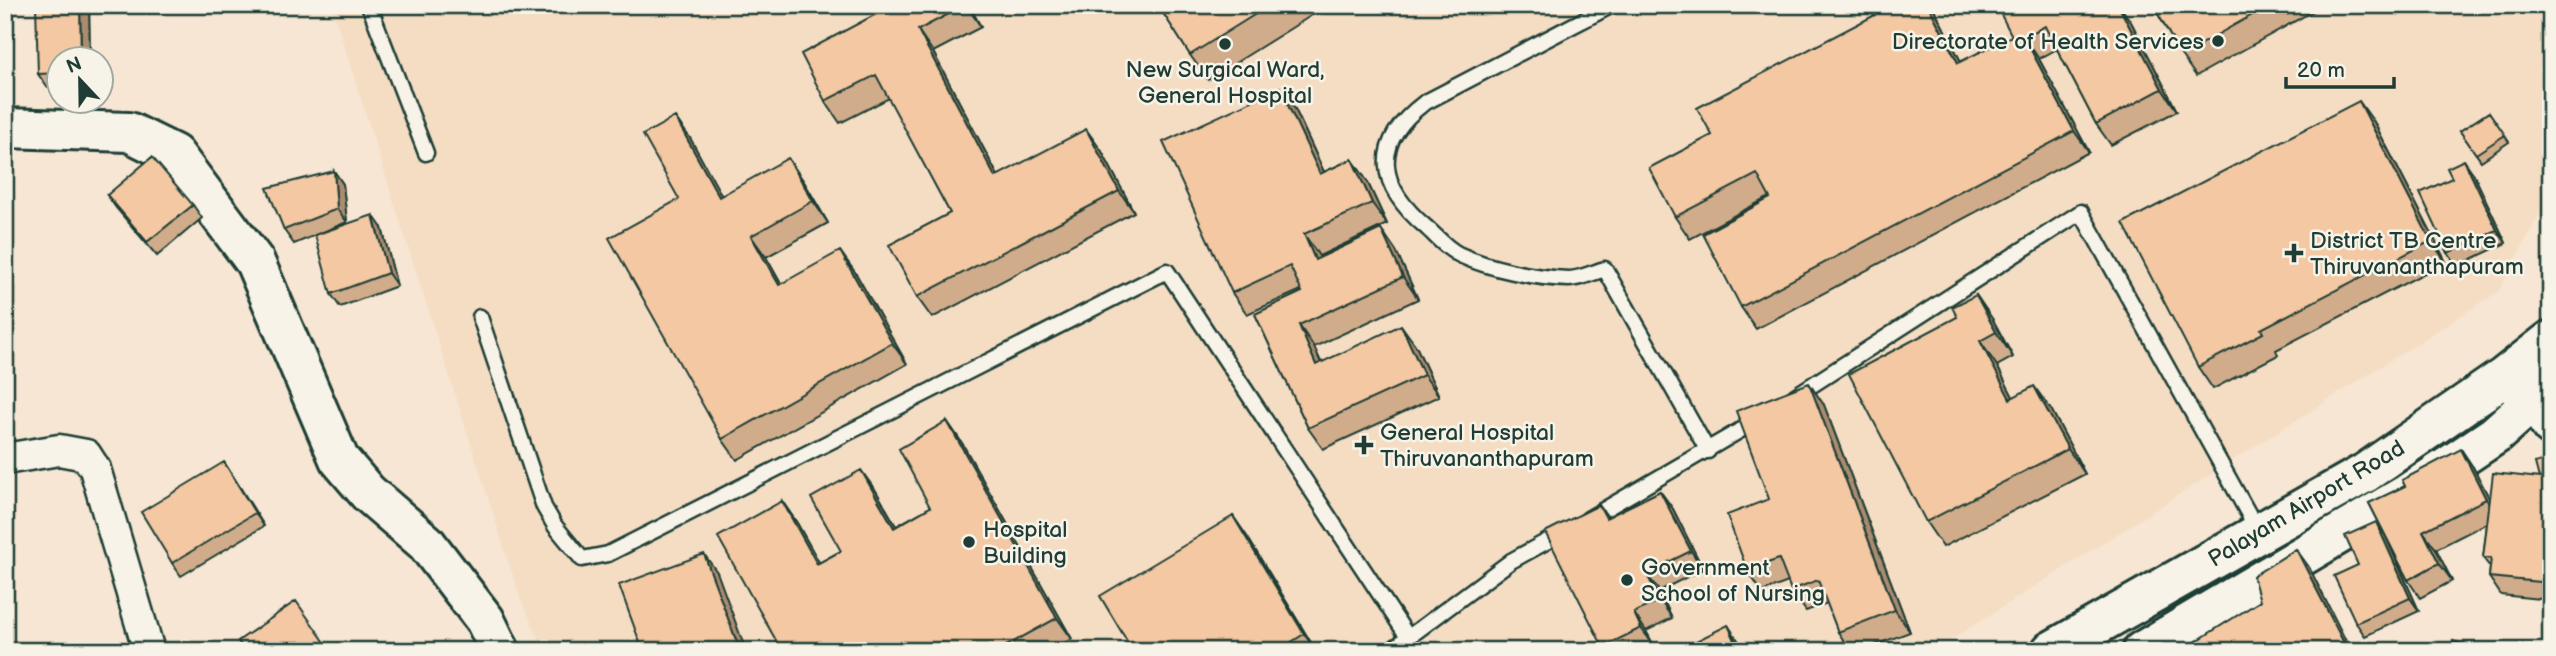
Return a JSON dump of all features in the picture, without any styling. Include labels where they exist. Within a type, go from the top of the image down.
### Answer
[{"type":"main road","points":[[5,128],[129,132],[174,154],[255,262],[339,459],[368,493],[426,544],[485,620],[500,651]]},
{"type":"main road","name":"Palayam Airport Road","points":[[2142,651],[2407,494],[2496,435],[2535,397],[2550,342]]},
{"type":"main road","name":"Palayam Airport Road","points":[[2051,651],[2365,473],[2535,397]]},
{"type":"street","points":[[5,458],[60,450],[86,455],[95,469],[149,651]]},
{"type":"lane","points":[[369,5],[426,153]]},
{"type":"lane","points":[[1612,5],[1414,110],[1404,118],[1390,141],[1386,175],[1398,200],[1458,255],[1516,271],[1571,279],[1605,269],[1708,452]]},
{"type":"lane","points":[[1390,651],[1511,561],[1708,452],[2081,212],[2259,532]]},
{"type":"lane","points":[[480,317],[544,507],[555,526],[582,559],[608,554],[1167,271],[1408,637]]},
{"type":"shaded area","name":"General Hospital Thiruvananthapuram","points":[[331,5],[2538,5],[2546,29],[2543,208],[2498,292],[1933,651],[545,651],[520,598]]},
{"type":"building","points":[[36,5],[80,5],[81,46],[46,46],[46,74],[38,74]]},
{"type":"building","points":[[893,5],[966,5],[918,30],[995,177],[1086,129],[1119,191],[917,297],[889,245],[950,213],[876,75],[825,101],[801,54]]},
{"type":"building","points":[[1158,5],[1270,5],[1190,55]]},
{"type":"building","points":[[1870,5],[1928,5],[1958,63],[2012,36],[1996,5],[2096,5],[2098,10],[2107,5],[2118,5],[2162,89],[2096,124],[2045,26],[2024,37],[2074,131],[1741,307],[1703,234],[1770,198],[1757,174],[1675,217],[1649,168],[1712,135],[1697,108],[1875,15]]},
{"type":"building","points":[[2153,5],[2270,5],[2181,55]]},
{"type":"building","points":[[1280,88],[1320,174],[1352,159],[1372,203],[1304,234],[1315,260],[1381,229],[1403,277],[1299,325],[1316,365],[1401,325],[1424,375],[1308,428],[1255,314],[1302,292],[1290,266],[1232,293],[1163,142]]},
{"type":"building","name":"District TB Centre Thiruvananthapuram","points":[[2359,101],[2431,241],[2261,329],[2263,333],[2198,367],[2123,223]]},
{"type":"building","points":[[2489,112],[2505,135],[2476,154],[2460,131]]},
{"type":"building","points":[[675,117],[719,197],[788,158],[813,201],[751,236],[779,285],[840,251],[892,343],[722,439],[609,238],[679,199],[643,135]]},
{"type":"building","points":[[152,157],[193,205],[147,242],[107,195]]},
{"type":"building","points":[[2464,160],[2497,230],[2448,253],[2420,193],[2452,178],[2447,168]]},
{"type":"building","points":[[334,171],[337,209],[284,230],[267,188]]},
{"type":"building","points":[[373,215],[388,273],[331,294],[315,235]]},
{"type":"building","points":[[1976,295],[1996,332],[1980,341],[2010,399],[2034,386],[2068,449],[1926,522],[1849,374],[1957,317],[1952,307]]},
{"type":"building","points":[[1809,383],[1895,610],[1838,632],[1818,580],[1791,590],[1779,559],[1747,570],[1727,515],[1769,499],[1736,411]]},
{"type":"building","name":"Hospital Building","points":[[947,421],[1057,618],[997,651],[782,651],[718,537],[782,501],[817,564],[841,551],[811,498],[861,470],[894,528],[930,507],[899,449]]},
{"type":"building","points":[[2461,449],[2486,499],[2423,531],[2439,563],[2408,580],[2369,503],[2405,486],[2402,480]]},
{"type":"building","points":[[2551,458],[2551,479],[2539,478],[2535,463]]},
{"type":"building","points":[[224,462],[255,513],[172,563],[141,512]]},
{"type":"building","points":[[2493,473],[2551,479],[2551,583],[2489,577],[2491,558],[2483,558]]},
{"type":"building","name":"Government School of Nursing","points":[[1660,491],[1691,551],[1646,573],[1660,600],[1634,613],[1641,628],[1603,647],[1545,532],[1599,505],[1606,518]]},
{"type":"building","points":[[1233,516],[1304,634],[1277,651],[1133,651],[1100,596]]},
{"type":"building","points":[[2376,522],[2410,598],[2356,623],[2334,576],[2358,565],[2345,536]]},
{"type":"building","points":[[2296,549],[2348,651],[2181,651],[2260,601],[2253,576]]},
{"type":"building","points":[[704,554],[740,651],[643,651],[619,585]]},
{"type":"building","points":[[296,601],[331,651],[245,651],[238,641]]},
{"type":"building","points":[[1728,625],[1740,651],[1676,651]]},
{"type":"building","points":[[2453,641],[2486,651],[2450,651]]},
{"type":"place","name":"Directorate of Health Services","points":[[2218,41]]},
{"type":"place","name":"New Surgical Ward, General Hospital","points":[[1225,44]]},
{"type":"place","name":"District TB Centre Thiruvananthapuram","points":[[2294,253]]},
{"type":"place","name":"General Hospital Thiruvananthapuram","points":[[1364,445]]},
{"type":"place","name":"Hospital Building","points":[[969,542]]},
{"type":"place","name":"Government School of Nursing","points":[[1627,580]]}]
